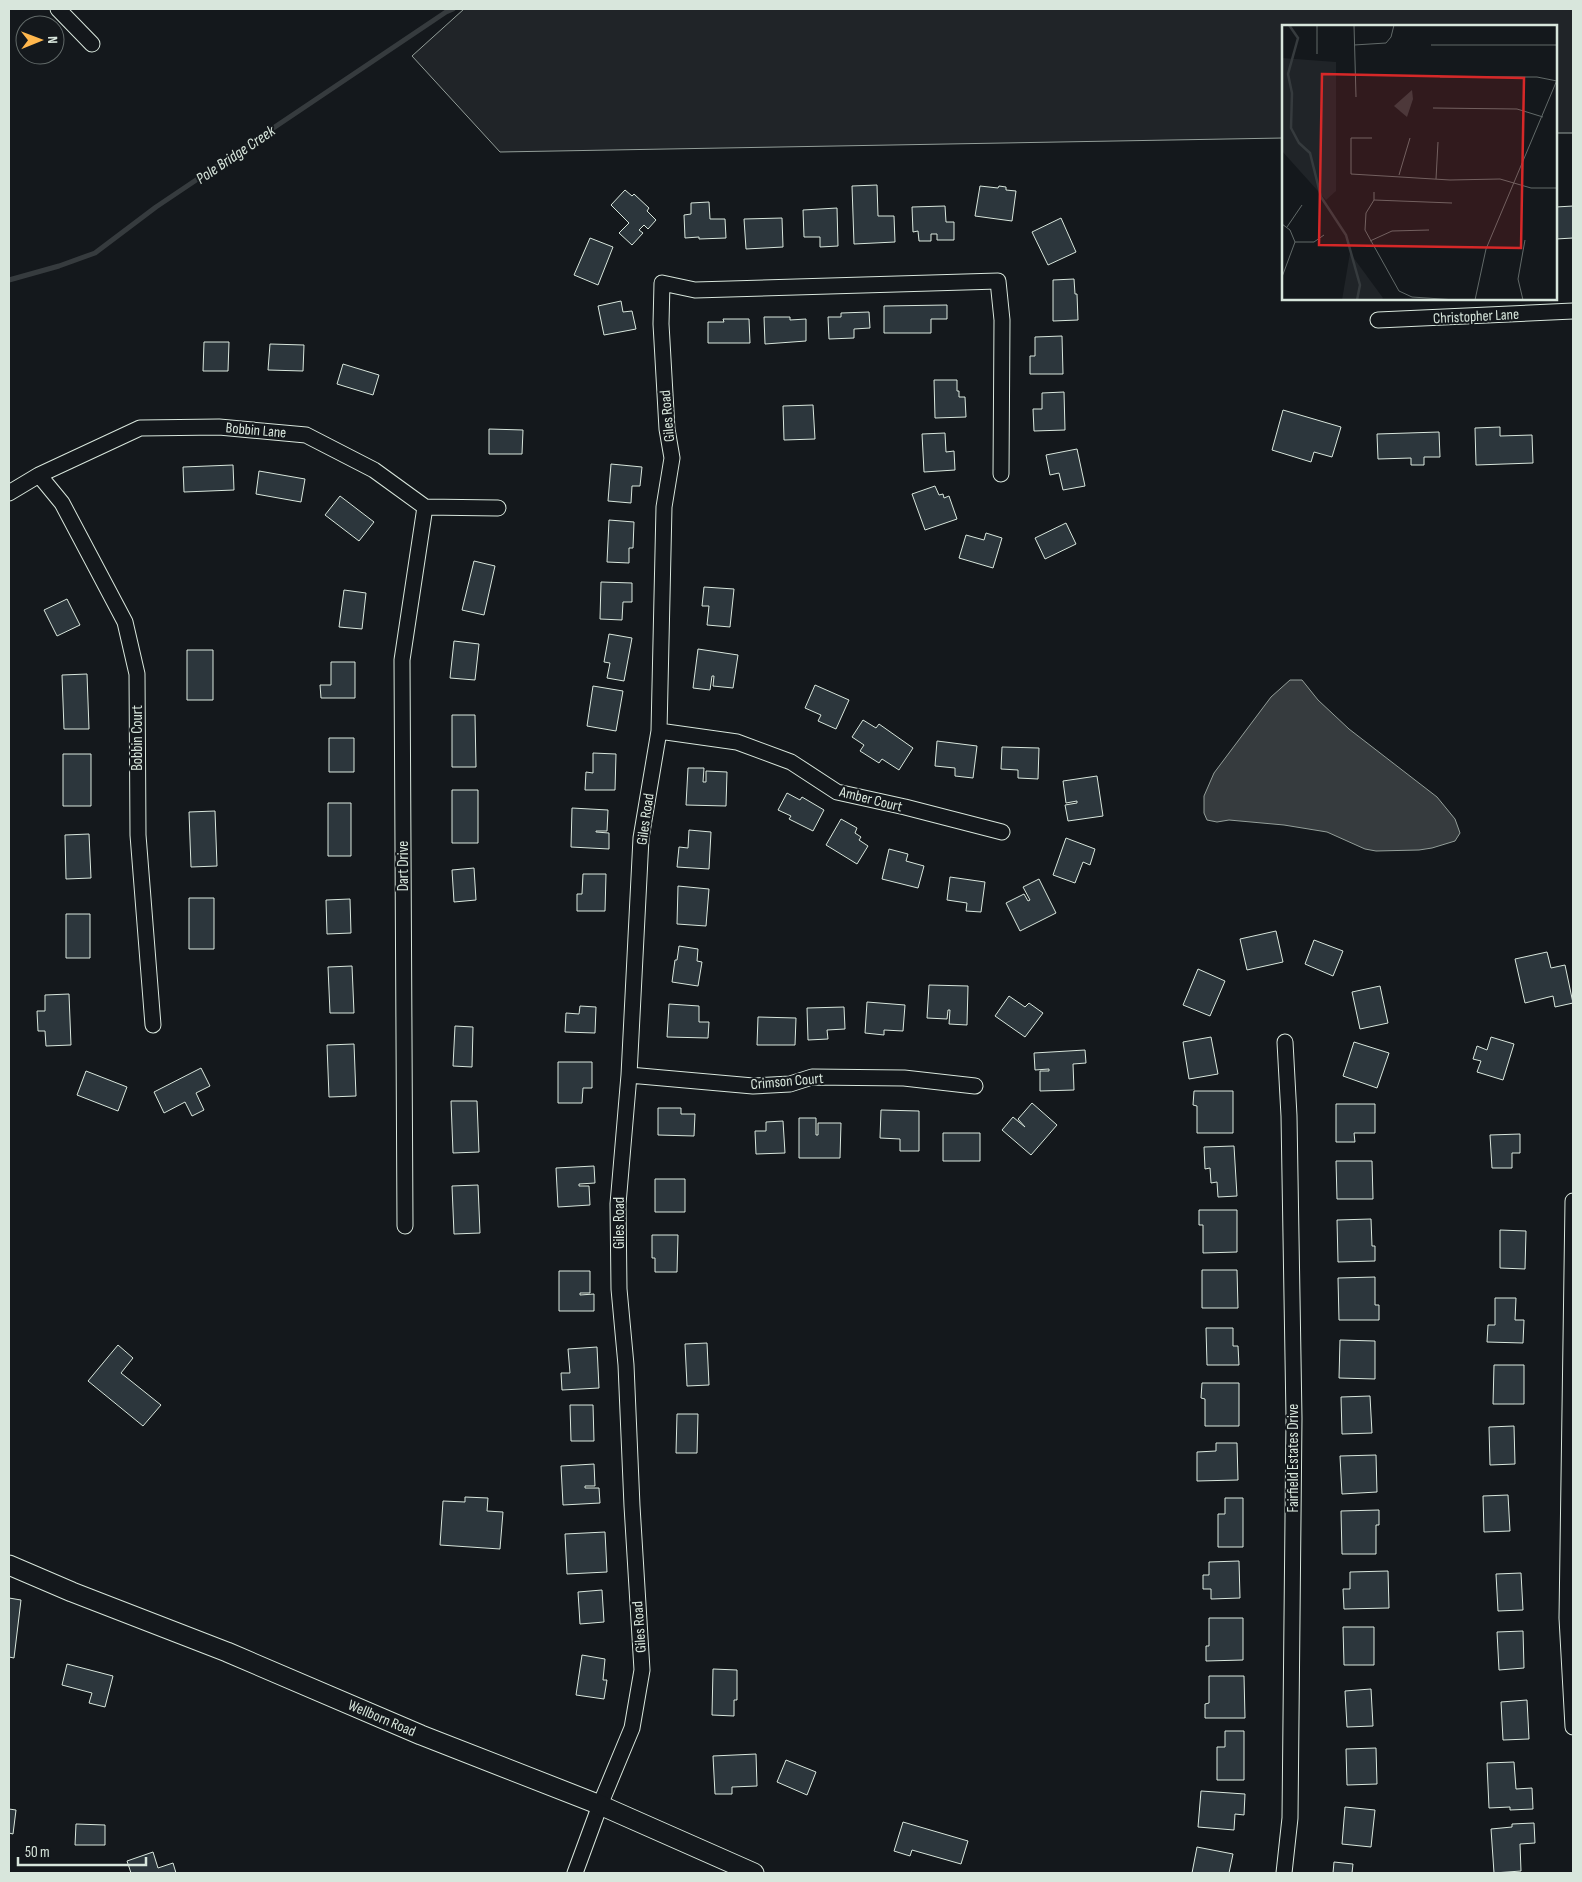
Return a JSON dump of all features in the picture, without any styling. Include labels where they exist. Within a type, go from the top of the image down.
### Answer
[{"type":"street","points":[[58,9],[92,44]]},
{"type":"street","name":"Giles Road","points":[[575,1873],[600,1805],[632,1728],[642,1670],[632,1516],[626,1365],[619,1289],[618,1204],[629,1075],[641,838],[659,731],[664,507],[672,458],[667,429],[662,334],[662,283],[696,290],[998,281],[1002,320],[1001,474]]},
{"type":"street","name":"Christopher Lane","points":[[1378,320],[1573,311]]},
{"type":"street","name":"Bobbin Lane","points":[[9,493],[39,475],[140,428],[219,427],[306,435],[374,470],[425,507]]},
{"type":"street","name":"Bobbin Court","points":[[39,475],[62,503],[125,622],[137,674],[138,834],[153,1025]]},
{"type":"street","points":[[425,507],[498,508]]},
{"type":"street","name":"Dart Drive","points":[[406,1226],[402,660],[425,507]]},
{"type":"street","name":"Amber Court","points":[[659,731],[737,742],[791,762],[837,792],[1002,832]]},
{"type":"street","name":"Fairfield Estates Drive","points":[[1284,1873],[1290,1818],[1294,1418],[1290,1116],[1285,1042]]},
{"type":"street","name":"Crimson Court","points":[[629,1075],[753,1086],[790,1084],[812,1077],[904,1078],[975,1086]]},
{"type":"street","points":[[1573,1201],[1567,1618],[1573,1727]]},
{"type":"street","name":"Wellborn Road","points":[[9,1565],[72,1592],[227,1652],[421,1735],[600,1805],[754,1873]]},
{"type":"shaded area","points":[[464,9],[1573,9],[1573,133],[1557,133],[1557,25],[1282,25],[1282,138],[500,152],[412,56]]},
{"type":"shaded area","points":[[1290,680],[1302,680],[1318,700],[1349,729],[1437,797],[1455,819],[1460,833],[1455,841],[1419,850],[1376,851],[1365,849],[1327,832],[1284,825],[1207,820],[1204,813],[1204,796],[1214,773],[1271,697]]},
{"type":"building","points":[[877,185],[878,216],[894,216],[895,242],[854,244],[852,186]]},
{"type":"building","points":[[980,186],[998,188],[999,186],[1006,187],[1006,190],[1016,191],[1012,221],[975,216]]},
{"type":"building","points":[[625,190],[632,196],[634,194],[649,208],[647,211],[656,220],[648,229],[644,225],[639,230],[643,233],[632,245],[619,233],[629,223],[611,205]]},
{"type":"building","points":[[709,202],[710,219],[725,219],[726,238],[685,238],[684,215],[691,214],[691,203]]},
{"type":"building","points":[[945,206],[946,222],[954,222],[954,240],[937,240],[937,234],[931,234],[931,241],[919,241],[918,231],[913,232],[912,207]]},
{"type":"building","points":[[1573,206],[1573,238],[1557,239],[1557,207]]},
{"type":"building","points":[[837,208],[838,246],[820,247],[820,237],[804,237],[803,210]]},
{"type":"building","points":[[782,218],[783,247],[746,249],[744,219]]},
{"type":"building","points":[[1061,218],[1076,252],[1048,265],[1032,232]]},
{"type":"building","points":[[590,238],[613,247],[598,285],[574,275]]},
{"type":"building","points":[[1074,279],[1075,294],[1077,294],[1078,320],[1053,321],[1053,280]]},
{"type":"building","points":[[621,301],[623,312],[632,311],[636,329],[604,335],[598,306]]},
{"type":"building","points":[[947,305],[947,319],[931,319],[931,333],[884,333],[884,306]]},
{"type":"building","points":[[869,312],[870,328],[854,329],[854,338],[829,339],[828,317],[841,317],[841,313]]},
{"type":"building","points":[[764,317],[790,317],[790,320],[806,319],[806,341],[765,344]]},
{"type":"building","points":[[723,319],[749,319],[750,343],[708,343],[708,322],[724,322]]},
{"type":"building","points":[[1062,336],[1063,374],[1030,374],[1030,356],[1035,356],[1035,337]]},
{"type":"building","points":[[204,342],[229,342],[228,371],[203,371]]},
{"type":"building","points":[[270,344],[304,345],[303,371],[268,370]]},
{"type":"building","points":[[343,364],[379,375],[373,395],[337,384]]},
{"type":"building","points":[[934,380],[957,380],[959,397],[965,397],[966,417],[935,418]]},
{"type":"building","points":[[1064,392],[1065,430],[1034,431],[1033,409],[1042,409],[1042,393]]},
{"type":"building","points":[[813,405],[815,439],[784,440],[783,406]]},
{"type":"building","points":[[1283,410],[1341,427],[1332,457],[1314,452],[1311,462],[1272,450]]},
{"type":"building","points":[[1500,427],[1500,436],[1532,435],[1533,463],[1476,465],[1475,428]]},
{"type":"building","points":[[489,429],[523,430],[522,454],[489,454]]},
{"type":"building","points":[[1439,432],[1440,457],[1424,457],[1424,465],[1411,465],[1411,458],[1378,459],[1377,434]]},
{"type":"building","points":[[945,433],[946,452],[954,451],[955,470],[924,472],[922,434]]},
{"type":"building","points":[[1077,449],[1085,486],[1063,490],[1059,473],[1050,475],[1046,455]]},
{"type":"building","points":[[611,464],[642,467],[640,486],[632,486],[631,503],[608,501]]},
{"type":"building","points":[[233,465],[234,490],[184,492],[183,467]]},
{"type":"building","points":[[259,471],[305,479],[301,502],[256,494]]},
{"type":"building","points":[[935,486],[939,495],[943,494],[944,498],[949,496],[957,519],[925,530],[912,494]]},
{"type":"building","points":[[340,496],[374,522],[359,541],[325,515]]},
{"type":"building","points":[[609,520],[634,522],[633,548],[629,548],[629,563],[607,562]]},
{"type":"building","points":[[1066,523],[1076,544],[1045,559],[1035,538]]},
{"type":"building","points":[[986,533],[1002,538],[993,568],[959,558],[966,535],[984,540]]},
{"type":"building","points":[[474,561],[495,566],[484,615],[462,610]]},
{"type":"building","points":[[601,582],[632,583],[632,602],[623,602],[622,620],[600,619]]},
{"type":"building","points":[[704,587],[734,589],[730,627],[707,625],[709,606],[702,606]]},
{"type":"building","points":[[344,590],[366,593],[362,629],[339,627]]},
{"type":"building","points":[[67,599],[80,625],[57,636],[44,610]]},
{"type":"building","points":[[609,634],[632,638],[624,681],[607,678],[610,663],[604,662]]},
{"type":"building","points":[[454,641],[479,644],[475,680],[450,678]]},
{"type":"building","points":[[698,649],[738,655],[733,688],[713,686],[714,676],[712,676],[710,690],[693,688]]},
{"type":"building","points":[[187,650],[213,650],[213,700],[187,700]]},
{"type":"building","points":[[331,662],[355,662],[355,698],[321,698],[320,685],[331,685]]},
{"type":"building","points":[[87,674],[89,729],[64,729],[62,675]]},
{"type":"building","points":[[815,685],[849,700],[836,729],[818,721],[821,715],[805,708]]},
{"type":"building","points":[[593,686],[623,691],[616,731],[587,726]]},
{"type":"building","points":[[452,715],[475,715],[476,767],[452,767]]},
{"type":"building","points":[[863,720],[876,728],[879,724],[913,748],[899,770],[882,759],[879,763],[860,751],[864,745],[852,737]]},
{"type":"building","points":[[329,738],[354,738],[354,772],[329,772]]},
{"type":"building","points":[[937,741],[977,746],[973,778],[955,776],[955,768],[935,766]]},
{"type":"building","points":[[1002,747],[1039,748],[1038,779],[1018,778],[1018,770],[1001,769]]},
{"type":"building","points":[[593,753],[616,754],[615,790],[585,790],[586,772],[593,773]]},
{"type":"building","points":[[63,754],[91,754],[91,806],[63,806]]},
{"type":"building","points":[[688,768],[704,768],[703,782],[706,782],[706,771],[727,772],[726,806],[686,805]]},
{"type":"building","points":[[1097,776],[1103,816],[1068,821],[1065,805],[1077,803],[1077,801],[1066,803],[1063,781]]},
{"type":"building","points":[[452,790],[478,790],[478,843],[452,843]]},
{"type":"building","points":[[787,793],[800,800],[802,797],[824,810],[813,831],[789,819],[791,816],[778,810]]},
{"type":"building","points":[[328,803],[351,803],[351,856],[328,856]]},
{"type":"building","points":[[572,808],[608,810],[607,831],[596,832],[609,833],[609,849],[571,847]]},
{"type":"building","points":[[215,811],[217,866],[191,867],[189,812]]},
{"type":"building","points":[[841,819],[857,828],[855,833],[861,837],[859,840],[868,846],[857,864],[826,845]]},
{"type":"building","points":[[689,830],[711,832],[709,869],[677,867],[679,847],[688,848]]},
{"type":"building","points":[[89,834],[91,878],[66,879],[65,835]]},
{"type":"building","points":[[1066,838],[1095,849],[1090,865],[1083,862],[1075,883],[1053,875]]},
{"type":"building","points":[[889,849],[908,854],[906,861],[924,866],[918,888],[882,879]]},
{"type":"building","points":[[474,868],[476,900],[454,902],[452,870]]},
{"type":"building","points":[[583,874],[606,874],[605,911],[577,911],[577,894],[582,894]]},
{"type":"building","points":[[950,877],[985,882],[981,912],[966,911],[967,903],[947,900]]},
{"type":"building","points":[[1039,879],[1056,913],[1020,931],[1006,903],[1024,894],[1028,901],[1030,900],[1023,887]]},
{"type":"building","points":[[678,886],[709,889],[706,926],[677,924]]},
{"type":"building","points":[[189,898],[214,898],[214,949],[189,949]]},
{"type":"building","points":[[350,899],[351,933],[327,934],[326,900]]},
{"type":"building","points":[[66,914],[90,914],[90,958],[66,958]]},
{"type":"building","points":[[1276,931],[1283,962],[1247,970],[1240,939]]},
{"type":"building","points":[[1314,940],[1343,951],[1333,976],[1305,964]]},
{"type":"building","points":[[679,946],[698,949],[697,961],[702,962],[698,986],[672,982]]},
{"type":"building","points":[[1547,952],[1551,968],[1565,965],[1573,1003],[1555,1007],[1553,996],[1525,1003],[1515,959]]},
{"type":"building","points":[[352,966],[354,1013],[330,1013],[328,967]]},
{"type":"building","points":[[1198,969],[1225,981],[1210,1016],[1183,1005]]},
{"type":"building","points":[[929,985],[968,986],[967,1025],[949,1024],[950,1010],[948,1010],[947,1019],[927,1018]]},
{"type":"building","points":[[1380,986],[1388,1023],[1360,1029],[1352,992]]},
{"type":"building","points":[[69,994],[71,1045],[46,1046],[45,1031],[38,1031],[37,1011],[45,1011],[45,995]]},
{"type":"building","points":[[1009,996],[1025,1007],[1029,1003],[1043,1013],[1025,1037],[995,1016]]},
{"type":"building","points":[[867,1002],[905,1005],[903,1031],[884,1030],[884,1035],[865,1033]]},
{"type":"building","points":[[669,1004],[699,1006],[699,1022],[709,1022],[708,1038],[667,1037]]},
{"type":"building","points":[[580,1006],[596,1007],[595,1033],[565,1032],[566,1013],[579,1014]]},
{"type":"building","points":[[844,1007],[845,1029],[827,1030],[828,1039],[808,1040],[807,1008]]},
{"type":"building","points":[[758,1017],[796,1018],[795,1045],[757,1045]]},
{"type":"building","points":[[455,1026],[473,1027],[472,1067],[453,1066]]},
{"type":"building","points":[[1211,1037],[1218,1074],[1189,1079],[1183,1042]]},
{"type":"building","points":[[1491,1037],[1514,1044],[1503,1080],[1477,1072],[1481,1061],[1473,1059],[1477,1046],[1487,1050]]},
{"type":"building","points":[[1354,1042],[1389,1053],[1377,1088],[1343,1076]]},
{"type":"building","points":[[354,1044],[356,1096],[329,1097],[327,1045]]},
{"type":"building","points":[[1085,1050],[1086,1063],[1073,1064],[1074,1090],[1040,1091],[1040,1071],[1049,1071],[1049,1069],[1035,1070],[1034,1053]]},
{"type":"building","points":[[558,1062],[592,1062],[592,1088],[583,1088],[582,1103],[558,1103]]},
{"type":"building","points":[[201,1068],[210,1086],[196,1093],[204,1110],[192,1116],[185,1102],[164,1113],[154,1092]]},
{"type":"building","points":[[86,1071],[127,1087],[118,1111],[77,1095]]},
{"type":"building","points":[[1194,1091],[1233,1091],[1233,1133],[1197,1133],[1197,1106],[1193,1105]]},
{"type":"building","points":[[451,1101],[477,1101],[479,1152],[453,1153]]},
{"type":"building","points":[[1032,1103],[1057,1125],[1031,1155],[1002,1130],[1013,1117],[1025,1127],[1018,1119]]},
{"type":"building","points":[[1336,1104],[1375,1104],[1375,1133],[1354,1133],[1355,1142],[1336,1142]]},
{"type":"building","points":[[658,1108],[681,1108],[681,1114],[695,1114],[694,1136],[658,1135]]},
{"type":"building","points":[[881,1110],[919,1111],[919,1151],[900,1151],[900,1139],[880,1138]]},
{"type":"building","points":[[799,1118],[816,1118],[816,1135],[818,1135],[818,1123],[841,1123],[840,1158],[799,1158]]},
{"type":"building","points":[[783,1121],[785,1153],[756,1154],[755,1131],[766,1131],[766,1122]]},
{"type":"building","points":[[943,1133],[980,1133],[980,1161],[943,1161]]},
{"type":"building","points":[[1520,1134],[1520,1153],[1512,1153],[1512,1168],[1492,1168],[1490,1135]]},
{"type":"building","points":[[1234,1146],[1237,1196],[1218,1197],[1217,1182],[1211,1183],[1210,1168],[1205,1169],[1204,1147]]},
{"type":"building","points":[[1336,1161],[1372,1161],[1373,1199],[1337,1199]]},
{"type":"building","points":[[594,1166],[595,1183],[579,1184],[579,1186],[589,1186],[590,1205],[558,1207],[556,1168]]},
{"type":"building","points":[[655,1179],[685,1179],[685,1212],[655,1212]]},
{"type":"building","points":[[478,1185],[480,1233],[454,1234],[452,1186]]},
{"type":"building","points":[[1199,1210],[1237,1210],[1237,1252],[1203,1253],[1203,1225],[1199,1225]]},
{"type":"building","points":[[1371,1219],[1372,1246],[1375,1246],[1375,1261],[1338,1262],[1337,1220]]},
{"type":"building","points":[[1500,1230],[1526,1231],[1525,1269],[1500,1268]]},
{"type":"building","points":[[652,1235],[678,1235],[677,1272],[655,1272],[655,1258],[652,1258]]},
{"type":"building","points":[[1202,1270],[1237,1270],[1238,1308],[1202,1308]]},
{"type":"building","points":[[559,1271],[590,1271],[590,1293],[580,1293],[580,1295],[594,1294],[594,1311],[559,1311]]},
{"type":"building","points":[[1375,1277],[1375,1305],[1379,1305],[1379,1320],[1339,1320],[1338,1278]]},
{"type":"building","points":[[1495,1298],[1516,1298],[1515,1320],[1524,1320],[1523,1343],[1487,1342],[1488,1325],[1495,1325]]},
{"type":"building","points":[[1206,1328],[1233,1328],[1233,1346],[1238,1346],[1239,1365],[1207,1365]]},
{"type":"building","points":[[1340,1340],[1375,1341],[1375,1379],[1339,1378]]},
{"type":"building","points":[[707,1343],[709,1385],[687,1386],[685,1344]]},
{"type":"building","points":[[118,1345],[133,1358],[121,1373],[161,1405],[143,1426],[88,1381]]},
{"type":"building","points":[[597,1347],[599,1388],[562,1390],[561,1373],[570,1373],[568,1349]]},
{"type":"building","points":[[1494,1365],[1524,1365],[1524,1404],[1493,1404]]},
{"type":"building","points":[[1202,1383],[1239,1383],[1239,1426],[1205,1426],[1205,1399],[1201,1398]]},
{"type":"building","points":[[1370,1396],[1372,1433],[1342,1434],[1341,1397]]},
{"type":"building","points":[[570,1405],[593,1405],[594,1441],[571,1441]]},
{"type":"building","points":[[677,1414],[698,1414],[697,1453],[676,1453]]},
{"type":"building","points":[[1514,1426],[1515,1464],[1490,1465],[1489,1427]]},
{"type":"building","points":[[1216,1443],[1237,1443],[1238,1480],[1197,1481],[1197,1452],[1216,1451]]},
{"type":"building","points":[[1376,1455],[1377,1492],[1342,1494],[1340,1456]]},
{"type":"building","points":[[594,1464],[595,1486],[585,1486],[585,1488],[599,1488],[600,1503],[563,1505],[561,1466]]},
{"type":"building","points":[[1508,1495],[1510,1531],[1484,1532],[1483,1496]]},
{"type":"building","points":[[465,1497],[488,1498],[487,1511],[503,1512],[500,1549],[440,1545],[443,1501],[465,1502]]},
{"type":"building","points":[[1225,1498],[1243,1498],[1243,1547],[1218,1547],[1218,1514],[1225,1514]]},
{"type":"building","points":[[1379,1510],[1379,1525],[1376,1525],[1376,1554],[1342,1554],[1341,1511]]},
{"type":"building","points":[[605,1532],[607,1572],[567,1574],[565,1534]]},
{"type":"building","points":[[1239,1561],[1240,1598],[1211,1599],[1211,1589],[1203,1589],[1203,1575],[1209,1575],[1209,1562]]},
{"type":"building","points":[[1388,1571],[1389,1608],[1344,1609],[1343,1589],[1350,1589],[1350,1572]]},
{"type":"building","points":[[1521,1573],[1523,1610],[1498,1611],[1496,1574]]},
{"type":"building","points":[[602,1590],[604,1622],[580,1624],[578,1592]]},
{"type":"building","points":[[9,1598],[21,1600],[14,1658],[9,1657]]},
{"type":"building","points":[[1209,1618],[1243,1618],[1243,1660],[1206,1661],[1206,1646],[1209,1646]]},
{"type":"building","points":[[1343,1627],[1374,1627],[1374,1665],[1344,1665]]},
{"type":"building","points":[[1523,1631],[1524,1668],[1499,1670],[1497,1632]]},
{"type":"building","points":[[582,1655],[605,1659],[603,1680],[607,1680],[604,1699],[576,1695]]},
{"type":"building","points":[[67,1664],[113,1676],[105,1707],[89,1703],[92,1693],[62,1685]]},
{"type":"building","points":[[713,1669],[737,1670],[737,1700],[734,1700],[734,1716],[712,1715]]},
{"type":"building","points":[[1209,1676],[1244,1676],[1245,1718],[1205,1718],[1205,1704],[1209,1703]]},
{"type":"building","points":[[1371,1689],[1373,1726],[1347,1727],[1345,1691]]},
{"type":"building","points":[[1527,1700],[1529,1739],[1503,1740],[1501,1702]]},
{"type":"building","points":[[1225,1731],[1244,1731],[1244,1780],[1217,1780],[1217,1747],[1225,1747]]},
{"type":"building","points":[[1376,1748],[1377,1784],[1347,1785],[1346,1749]]},
{"type":"building","points":[[756,1754],[757,1786],[732,1787],[732,1794],[715,1794],[713,1756]]},
{"type":"building","points":[[786,1760],[816,1772],[807,1795],[777,1782]]},
{"type":"building","points":[[1514,1762],[1516,1789],[1532,1788],[1533,1809],[1510,1810],[1510,1807],[1489,1808],[1487,1763]]},
{"type":"building","points":[[1201,1791],[1245,1794],[1244,1815],[1235,1814],[1234,1830],[1198,1827]]},
{"type":"building","points":[[1345,1807],[1375,1810],[1371,1847],[1342,1844]]},
{"type":"building","points":[[9,1809],[16,1810],[13,1834],[9,1833]]},
{"type":"building","points":[[903,1822],[968,1841],[961,1864],[912,1850],[910,1856],[894,1851]]},
{"type":"building","points":[[1534,1823],[1535,1843],[1520,1844],[1521,1871],[1494,1873],[1491,1829],[1512,1827],[1512,1824]]},
{"type":"building","points":[[76,1824],[105,1825],[105,1845],[75,1845]]},
{"type":"building","points":[[1197,1847],[1233,1854],[1229,1873],[1192,1873]]},
{"type":"building","points":[[153,1852],[158,1868],[173,1863],[176,1873],[131,1873],[127,1861]]},
{"type":"building","points":[[1334,1862],[1353,1864],[1352,1873],[1333,1873]]},
{"type":"waterway","name":"Pole Bridge Creek","points":[[9,280],[59,266],[95,253],[156,207],[453,9]]}]
